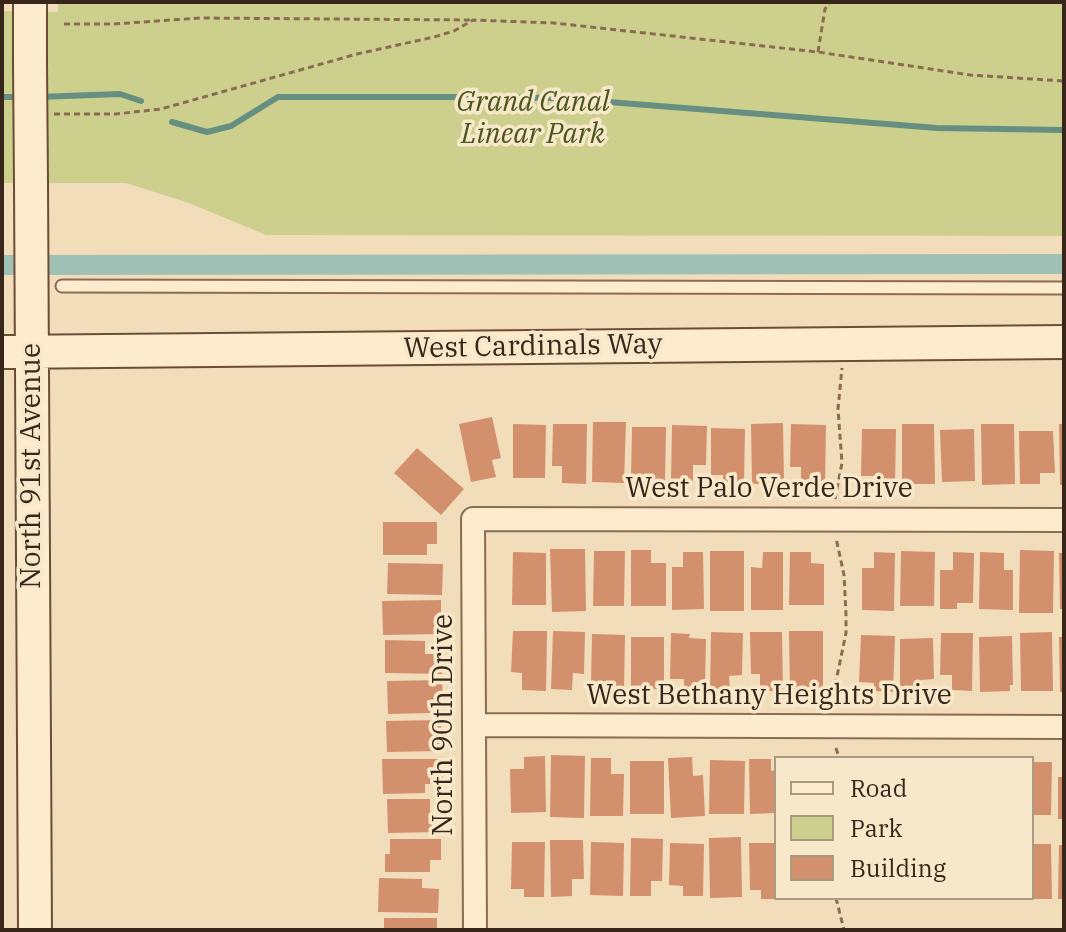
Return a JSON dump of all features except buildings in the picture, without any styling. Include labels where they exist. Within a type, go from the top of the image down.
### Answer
[{"type":"main road","name":"North 91st Avenue","points":[[30,2],[30,285],[16,352],[35,930]]},
{"type":"main road","name":"West Cardinals Way","points":[[16,352],[1064,342]]},
{"type":"street","name":"West Palo Verde Drive","points":[[473,519],[1064,520]]},
{"type":"street","name":"North 90th Drive","points":[[473,519],[475,930]]},
{"type":"street","name":"West Bethany Heights Drive","points":[[474,725],[1064,727]]},
{"type":"lane","points":[[62,286],[1064,288]]},
{"type":"path","points":[[818,52],[825,9],[830,2]]},
{"type":"path","points":[[64,24],[200,18],[554,23],[818,52],[970,75],[1064,81]]},
{"type":"path","points":[[45,114],[116,114],[161,109],[357,54],[434,37],[454,31],[473,20]]},
{"type":"path","points":[[839,756],[835,686],[846,633],[846,614],[844,575],[833,503],[842,463],[838,409],[842,344]]},
{"type":"path","points":[[836,900],[844,930]]},
{"type":"green space","name":"Grand Canal Linear Park","points":[[58,2],[1064,2],[1064,236],[266,235],[189,203],[126,183],[2,183],[2,11],[58,12]]},
{"type":"waterway","points":[[38,97],[120,94],[141,101]]},
{"type":"waterway","points":[[2,97],[19,97]]},
{"type":"waterway","points":[[172,122],[207,132],[231,126],[278,97],[463,97],[558,98],[937,128],[1064,130]]},
{"type":"waterway","points":[[2,265],[1064,264]]}]
